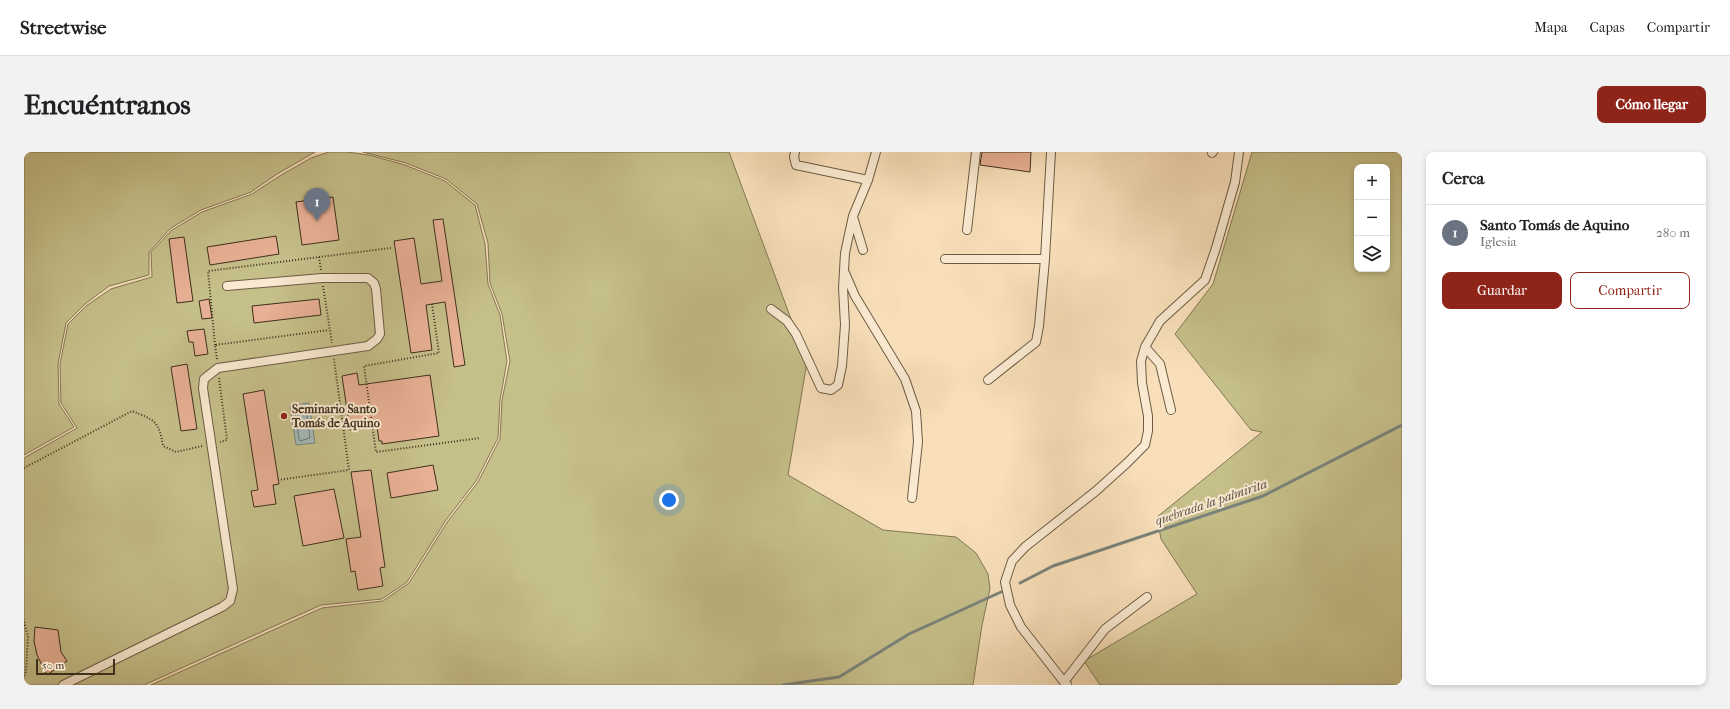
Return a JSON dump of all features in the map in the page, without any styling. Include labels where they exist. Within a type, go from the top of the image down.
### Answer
[{"type":"street","points":[[795,152],[794,157],[796,165],[868,180]]},
{"type":"street","points":[[771,309],[786,321],[796,334],[821,388],[831,390],[838,385],[842,366],[845,325],[845,253],[853,216],[868,180],[876,152]]},
{"type":"street","points":[[967,230],[976,152]]},
{"type":"street","points":[[988,380],[1036,342],[1039,326],[1045,259],[1051,152]]},
{"type":"street","points":[[1147,597],[1105,629],[1066,683],[1020,627],[1010,605],[1005,582],[1012,561],[1025,547],[1096,491],[1145,445],[1148,431],[1148,416],[1142,383],[1141,362],[1145,347],[1160,321],[1205,280],[1235,182],[1239,152]]},
{"type":"street","points":[[853,216],[863,250]]},
{"type":"street","points":[[945,259],[1045,259]]},
{"type":"street","points":[[844,271],[855,296],[905,379],[916,411],[918,442],[912,498]]},
{"type":"street","points":[[62,685],[222,607],[230,601],[233,589],[203,388],[204,379],[218,368],[368,346],[378,339],[381,330],[376,289],[371,280],[362,276],[227,286]]},
{"type":"street","points":[[1145,347],[1160,364],[1171,410]]},
{"type":"path","points":[[278,480],[349,470],[319,257]]},
{"type":"path","points":[[432,304],[439,354],[364,366],[376,452],[480,438]]},
{"type":"path","points":[[24,468],[132,411],[154,420],[161,432],[163,446],[176,452],[227,440],[216,345],[329,330]]},
{"type":"path","points":[[24,622],[28,636],[26,672],[24,676]]},
{"type":"shaded area","points":[[24,152],[315,152],[277,174],[251,192],[201,210],[171,228],[149,252],[149,275],[109,286],[85,304],[66,323],[58,364],[59,404],[74,427],[24,455]]},
{"type":"shaded area","name":"Seminario Santo Tomás de Aquino","points":[[329,152],[347,152],[369,155],[405,165],[445,181],[475,205],[485,244],[488,284],[500,315],[507,361],[500,400],[498,438],[476,481],[446,520],[407,582],[382,599],[321,605],[144,685],[24,685],[24,458],[77,428],[61,403],[60,364],[68,324],[86,306],[111,289],[152,277],[151,252],[172,230],[202,212],[252,194],[311,158]]},
{"type":"shaded area","points":[[363,152],[729,152],[807,362],[788,475],[883,530],[956,537],[976,553],[988,574],[990,589],[982,625],[973,685],[151,685],[322,608],[383,601],[409,583],[448,521],[478,482],[500,439],[502,400],[510,361],[502,314],[490,283],[488,243],[477,204],[446,179],[406,163]]},
{"type":"shaded area","points":[[1252,152],[1402,152],[1402,685],[1100,685],[1084,661],[1197,594],[1161,539],[1157,517],[1262,432],[1251,430],[1175,334],[1213,284]]},
{"type":"water","points":[[309,403],[315,443],[296,445],[290,406]]},
{"type":"building","points":[[982,152],[1031,152],[1030,172],[980,165]]},
{"type":"building","points":[[333,197],[339,240],[302,245],[296,202]]},
{"type":"building","points":[[443,219],[465,365],[454,367],[445,302],[426,305],[432,350],[411,353],[394,241],[414,238],[421,284],[442,281],[433,220]]},
{"type":"building","points":[[276,236],[279,254],[210,265],[207,247]]},
{"type":"building","points":[[184,237],[193,301],[177,303],[169,239]]},
{"type":"building","points":[[209,299],[212,318],[202,319],[199,301]]},
{"type":"building","points":[[319,299],[321,315],[254,323],[252,306]]},
{"type":"building","points":[[204,329],[208,354],[195,356],[193,342],[189,342],[187,331]]},
{"type":"building","points":[[187,364],[197,429],[181,431],[171,367]]},
{"type":"building","points":[[357,373],[359,385],[430,375],[439,436],[382,444],[382,441],[379,441],[377,426],[350,430],[342,376]]},
{"type":"building","points":[[264,390],[279,484],[273,485],[276,504],[254,507],[251,491],[258,490],[243,394]]},
{"type":"building","points":[[433,465],[438,490],[391,498],[387,473]]},
{"type":"building","points":[[371,470],[385,567],[380,568],[383,586],[358,590],[355,571],[351,572],[346,539],[361,537],[351,472]]},
{"type":"building","points":[[334,489],[344,538],[303,546],[294,496]]},
{"type":"building","points":[[35,627],[58,630],[61,652],[67,661],[47,675],[37,655],[34,641]]},
{"type":"waterway","name":"quebrada la palmirita","points":[[1020,583],[1053,566],[1263,496],[1402,425]]},
{"type":"waterway","name":"quebrada la palmirita","points":[[783,685],[839,677],[909,634],[1001,592]]},
{"type":"place","name":"Santo Tomás de Aquino","points":[[317,221]]},
{"type":"place","name":"Seminario Santo Tomás de Aquino","points":[[284,416]]}]
